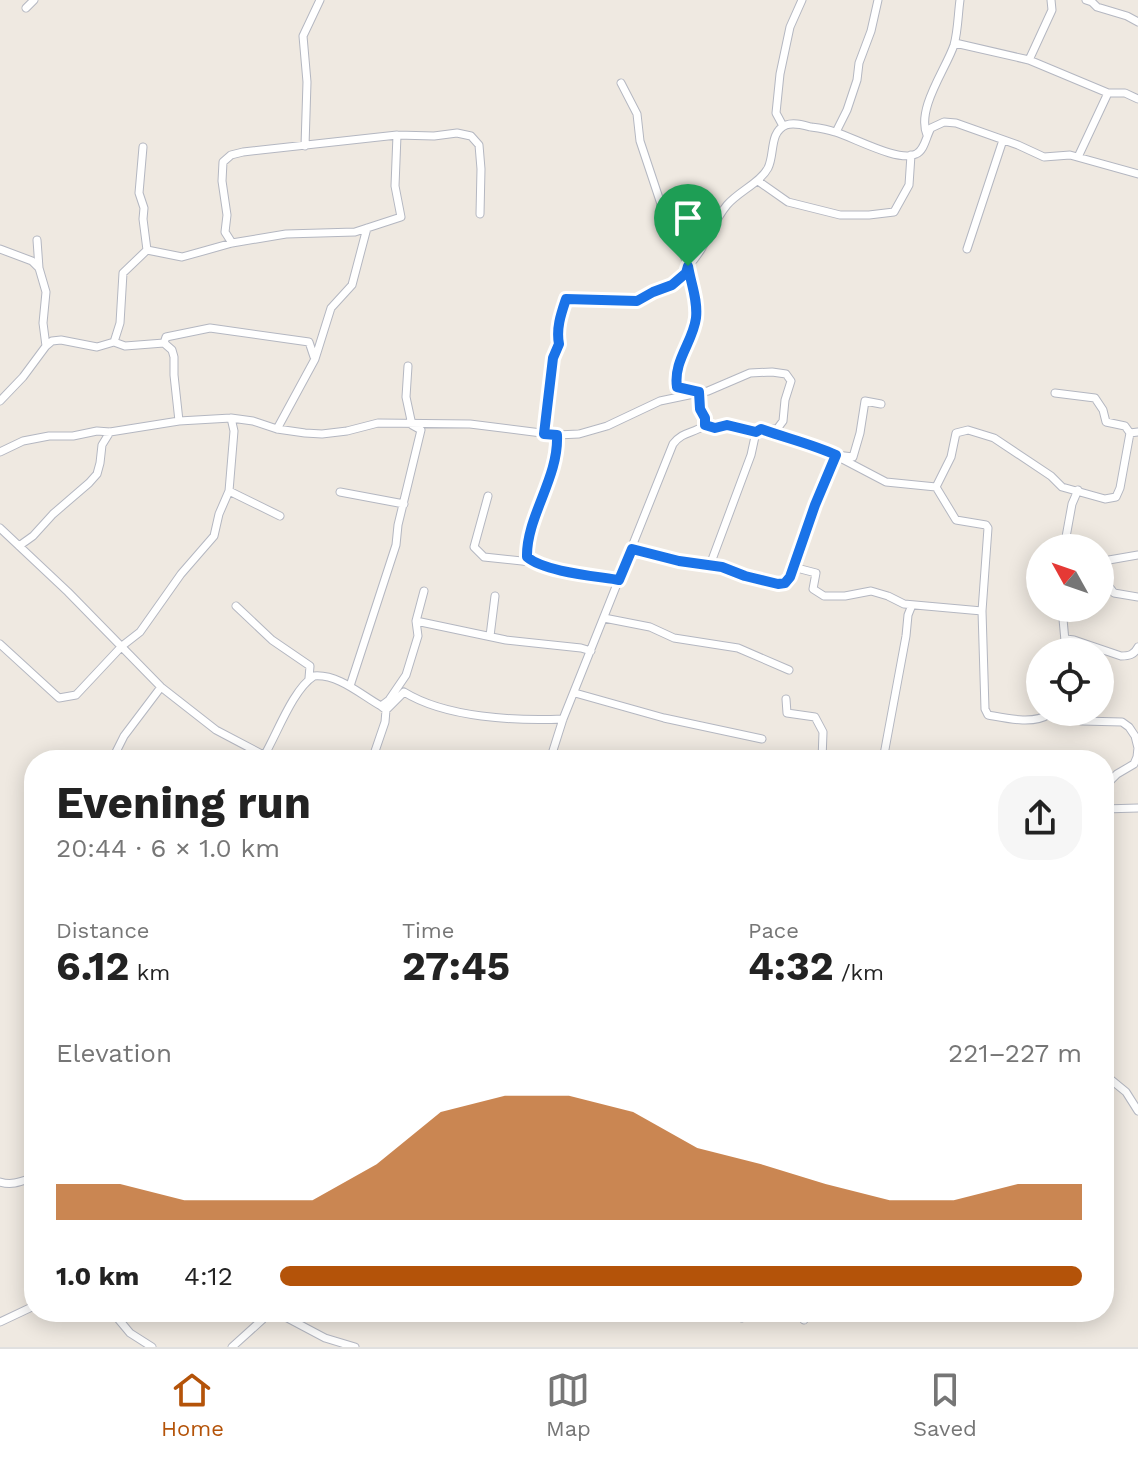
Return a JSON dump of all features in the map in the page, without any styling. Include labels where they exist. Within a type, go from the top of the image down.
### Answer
[{"type":"street","points":[[26,8],[34,0]]},
{"type":"street","points":[[305,146],[307,82],[303,36],[320,0]]},
{"type":"street","points":[[783,126],[776,113],[780,74],[790,27],[802,0]]},
{"type":"street","points":[[836,132],[857,80],[878,0]]},
{"type":"street","points":[[927,135],[923,126],[929,100],[955,43],[960,0]]},
{"type":"street","points":[[1029,60],[1052,10],[1051,0]]},
{"type":"street","points":[[1086,0],[1138,22]]},
{"type":"street","points":[[955,43],[1029,60],[1108,93],[1125,93],[1138,99]]},
{"type":"street","points":[[621,83],[637,114],[640,141],[665,216],[688,266],[696,317],[676,376],[677,387],[699,392]]},
{"type":"street","points":[[1078,157],[1108,93]]},
{"type":"street","points":[[544,434],[553,358],[559,344],[559,320],[566,299],[637,301],[672,285],[697,258],[727,205],[766,173],[771,162],[773,141],[783,126],[800,124],[836,132],[907,156],[917,154],[923,148],[931,128],[944,122],[971,128],[1044,157],[1070,155],[1138,174]]},
{"type":"street","points":[[232,243],[225,232],[227,215],[222,181],[223,162],[231,155],[243,152],[397,135],[457,133],[471,136],[479,145],[480,214]]},
{"type":"street","points":[[147,250],[182,257],[232,243],[286,234],[355,232],[401,217],[394,177],[397,135]]},
{"type":"street","points":[[967,249],[1003,140]]},
{"type":"street","points":[[143,147],[139,193],[144,208],[147,250]]},
{"type":"street","points":[[758,181],[788,202],[840,215],[894,212],[909,185],[911,155]]},
{"type":"street","points":[[277,429],[315,359],[331,308],[352,285],[367,228]]},
{"type":"street","points":[[37,240],[39,268],[46,292],[43,323],[46,346]]},
{"type":"street","points":[[0,249],[32,261],[39,268]]},
{"type":"street","points":[[114,342],[120,323],[123,273],[147,250]]},
{"type":"street","points":[[164,343],[166,337],[210,328],[309,342],[315,359]]},
{"type":"street","points":[[0,401],[52,341],[97,347],[114,342],[125,346],[164,343],[172,350],[174,357],[179,421]]},
{"type":"street","points":[[350,686],[396,545],[421,430],[412,425],[406,397],[408,366]]},
{"type":"street","points":[[0,452],[23,441],[49,436],[231,418],[277,429],[322,434],[378,423],[470,424],[544,434],[579,434],[607,426],[660,401],[708,391],[750,373],[786,374],[791,381],[781,425],[777,429],[759,430]]},
{"type":"street","points":[[699,392],[705,425]]},
{"type":"street","points":[[936,487],[951,457],[956,433],[968,430],[994,438],[1051,476],[1062,487],[1105,499],[1116,497],[1134,432],[1125,426],[1106,422],[1095,398],[1055,393]]},
{"type":"street","points":[[705,425],[759,430],[805,442],[836,455],[853,457],[865,401],[881,404]]},
{"type":"street","points":[[0,644],[59,698],[76,695],[122,646],[140,632],[181,574],[214,536],[229,491],[234,431],[231,418]]},
{"type":"street","points":[[553,750],[673,444],[684,433],[697,431],[705,425]]},
{"type":"street","points":[[710,565],[759,430]]},
{"type":"street","points":[[19,546],[97,474],[102,445],[110,432]]},
{"type":"street","points":[[533,562],[527,557],[527,545],[558,450],[557,435]]},
{"type":"street","points":[[632,549],[710,565],[778,584],[785,583],[790,577],[836,455]]},
{"type":"street","points":[[836,455],[886,482],[936,487]]},
{"type":"street","points":[[936,487],[956,520],[986,525],[988,528],[982,611],[985,709],[988,715],[1026,719]]},
{"type":"street","points":[[1067,534],[1078,490]]},
{"type":"street","points":[[229,491],[280,516]]},
{"type":"street","points":[[340,492],[404,504]]},
{"type":"street","points":[[488,496],[474,547],[484,557],[533,562],[619,580]]},
{"type":"street","points":[[0,528],[161,687],[216,730],[253,750]]},
{"type":"street","points":[[1138,555],[1109,560],[1104,568],[1107,584],[1114,593],[1138,597]]},
{"type":"street","points":[[793,567],[816,573],[813,589],[824,596],[871,591],[904,604],[982,611]]},
{"type":"street","points":[[375,750],[385,722],[383,708],[406,675],[418,636],[416,621],[424,591]]},
{"type":"street","points":[[490,636],[495,596]]},
{"type":"street","points":[[885,750],[912,605]]},
{"type":"street","points":[[236,606],[272,640],[321,675],[350,686],[383,708]]},
{"type":"street","points":[[604,618],[640,624],[674,638],[738,648],[789,670]]},
{"type":"street","points":[[416,621],[591,651]]},
{"type":"street","points":[[1114,654],[1129,656],[1138,647]]},
{"type":"street","points":[[267,750],[309,678],[310,666]]},
{"type":"street","points":[[309,678],[321,675]]},
{"type":"street","points":[[117,750],[161,687]]},
{"type":"street","points":[[383,708],[404,692],[420,701],[499,719],[563,719]]},
{"type":"street","points":[[575,693],[664,718],[762,739]]},
{"type":"street","points":[[786,699],[787,713],[815,717],[823,732],[822,750]]},
{"type":"street","points":[[1114,722],[1122,722],[1129,727],[1138,748],[1134,764],[1114,777]]},
{"type":"street","points":[[1129,727],[1138,723]]},
{"type":"street","points":[[1114,809],[1138,808]]},
{"type":"street","points":[[1114,1082],[1126,1092],[1138,1111]]},
{"type":"street","points":[[0,1182],[7,1184],[24,1181]]},
{"type":"street","points":[[0,1322],[24,1311]]},
{"type":"street","points":[[121,1322],[130,1333],[152,1347]]},
{"type":"street","points":[[232,1347],[260,1322]]},
{"type":"street","points":[[295,1322],[325,1338],[355,1347]]},
{"type":"route","points":[[688,266],[696,317],[680,360],[677,387],[699,392],[705,425],[715,428],[727,425],[756,432],[761,429],[836,455],[790,577],[785,583],[778,584],[722,567],[679,561],[632,549],[619,580],[533,562],[527,557],[527,545],[558,450],[557,435],[544,434],[553,358],[559,344],[559,320],[566,299],[637,301],[672,285],[686,273],[688,266]]}]
